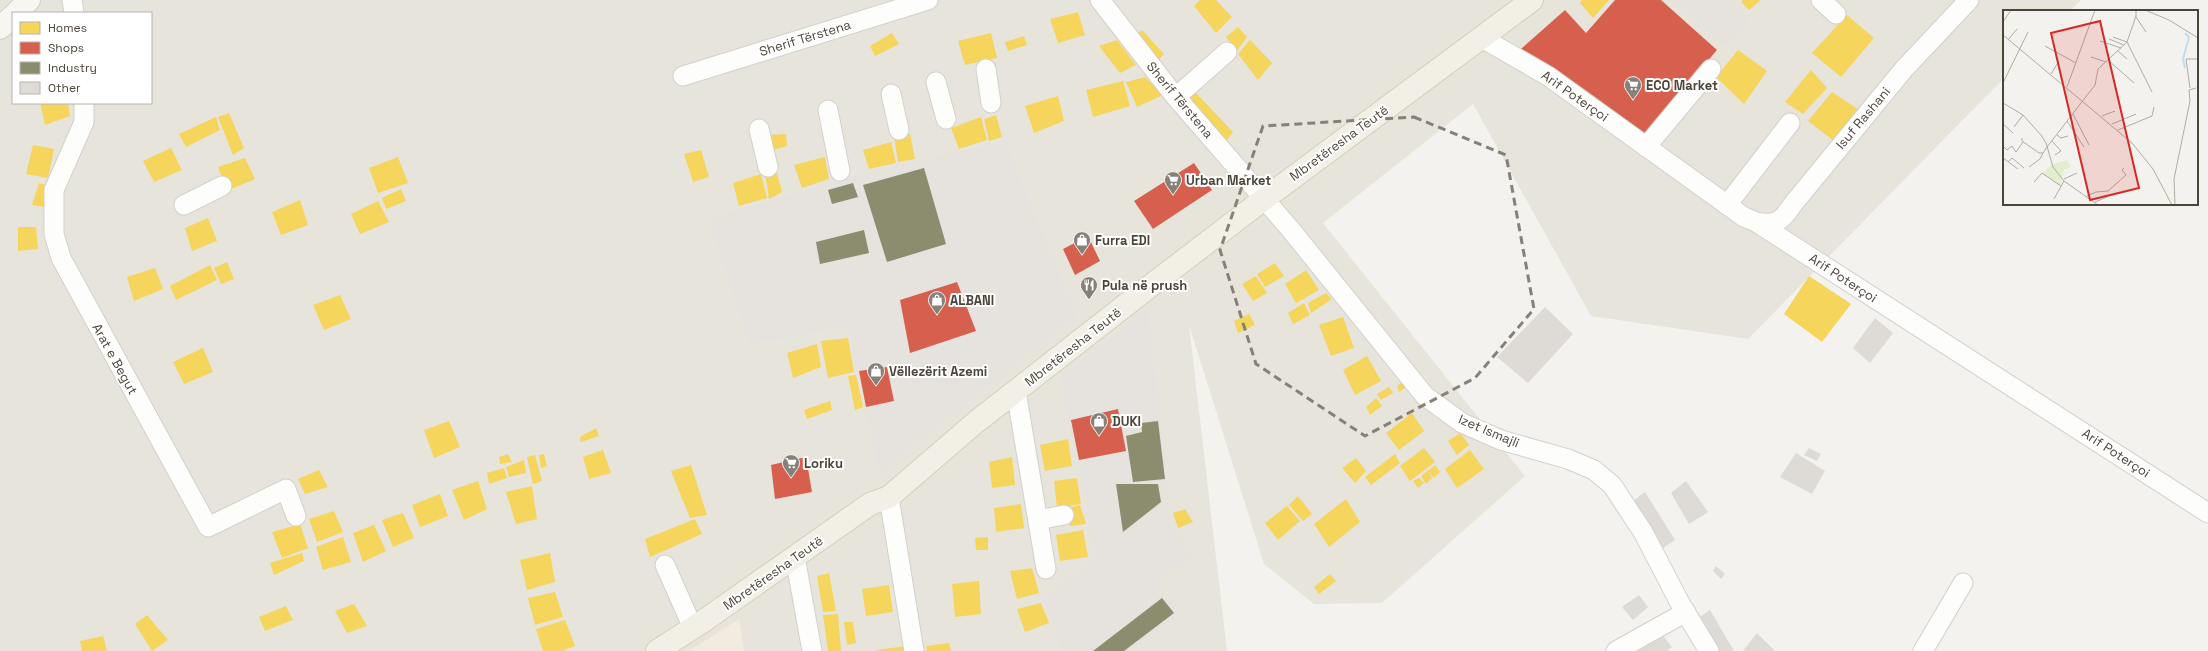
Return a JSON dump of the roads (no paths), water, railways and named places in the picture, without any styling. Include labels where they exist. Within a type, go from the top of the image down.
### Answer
[{"type":"main road","name":"Mbretëresha Teutë","points":[[657,651],[693,628],[870,504],[889,497],[976,422],[1264,198],[1532,0]]},
{"type":"street","points":[[17,12],[29,0]]},
{"type":"street","points":[[72,0],[74,12]]},
{"type":"street","name":"Sherif Tërstena","points":[[683,76],[928,0]]},
{"type":"street","name":"Sherif Tërstena","points":[[1100,0],[1176,97],[1264,198]]},
{"type":"street","points":[[1821,0],[1836,14]]},
{"type":"street","name":"Isuf Rashani","points":[[1756,222],[1765,224],[1775,222],[1785,217],[1792,204],[1904,69],[1969,0]]},
{"type":"street","points":[[0,28],[12,17]]},
{"type":"street","name":"Arif Poterçoi","points":[[1482,38],[1548,76],[1744,217],[1756,222],[2208,513]]},
{"type":"street","points":[[1176,97],[1227,52]]},
{"type":"street","points":[[986,69],[991,103]]},
{"type":"street","points":[[1646,147],[1711,69]]},
{"type":"street","points":[[936,82],[946,119]]},
{"type":"street","points":[[891,94],[898,130]]},
{"type":"street","name":"Arat e Begut","points":[[84,104],[84,122],[54,190],[54,234],[64,265],[208,527],[286,489],[296,516]]},
{"type":"street","points":[[828,110],[840,171]]},
{"type":"street","points":[[1727,205],[1790,123]]},
{"type":"street","points":[[758,129],[768,166]]},
{"type":"street","points":[[184,206],[222,186]]},
{"type":"street","name":"Izet Ismajli","points":[[1264,198],[1425,396],[1462,423],[1501,440],[1568,459],[1594,470],[1612,485],[1643,532],[1709,651]]},
{"type":"street","name":"Mbretëresha Teutë","points":[[1016,392],[1046,569]]},
{"type":"street","points":[[889,497],[914,651]]},
{"type":"street","points":[[1038,520],[1064,515]]},
{"type":"street","points":[[795,557],[812,651]]},
{"type":"street","points":[[665,565],[693,628]]},
{"type":"street","points":[[1923,651],[1963,583]]},
{"type":"street","points":[[1616,651],[1686,612]]},
{"type":"place","name":"ECO Market","points":[[1633,100]]},
{"type":"place","name":"Urban Market","points":[[1173,195]]},
{"type":"place","name":"Furra EDI","points":[[1082,255]]},
{"type":"place","name":"Pula në prush","points":[[1089,300]]},
{"type":"place","name":"ALBANI","points":[[937,315]]},
{"type":"place","name":"Vëllezërit Azemi","points":[[876,386]]},
{"type":"place","name":"DUKI","points":[[1099,436]]},
{"type":"place","name":"Loriku","points":[[791,478]]}]
